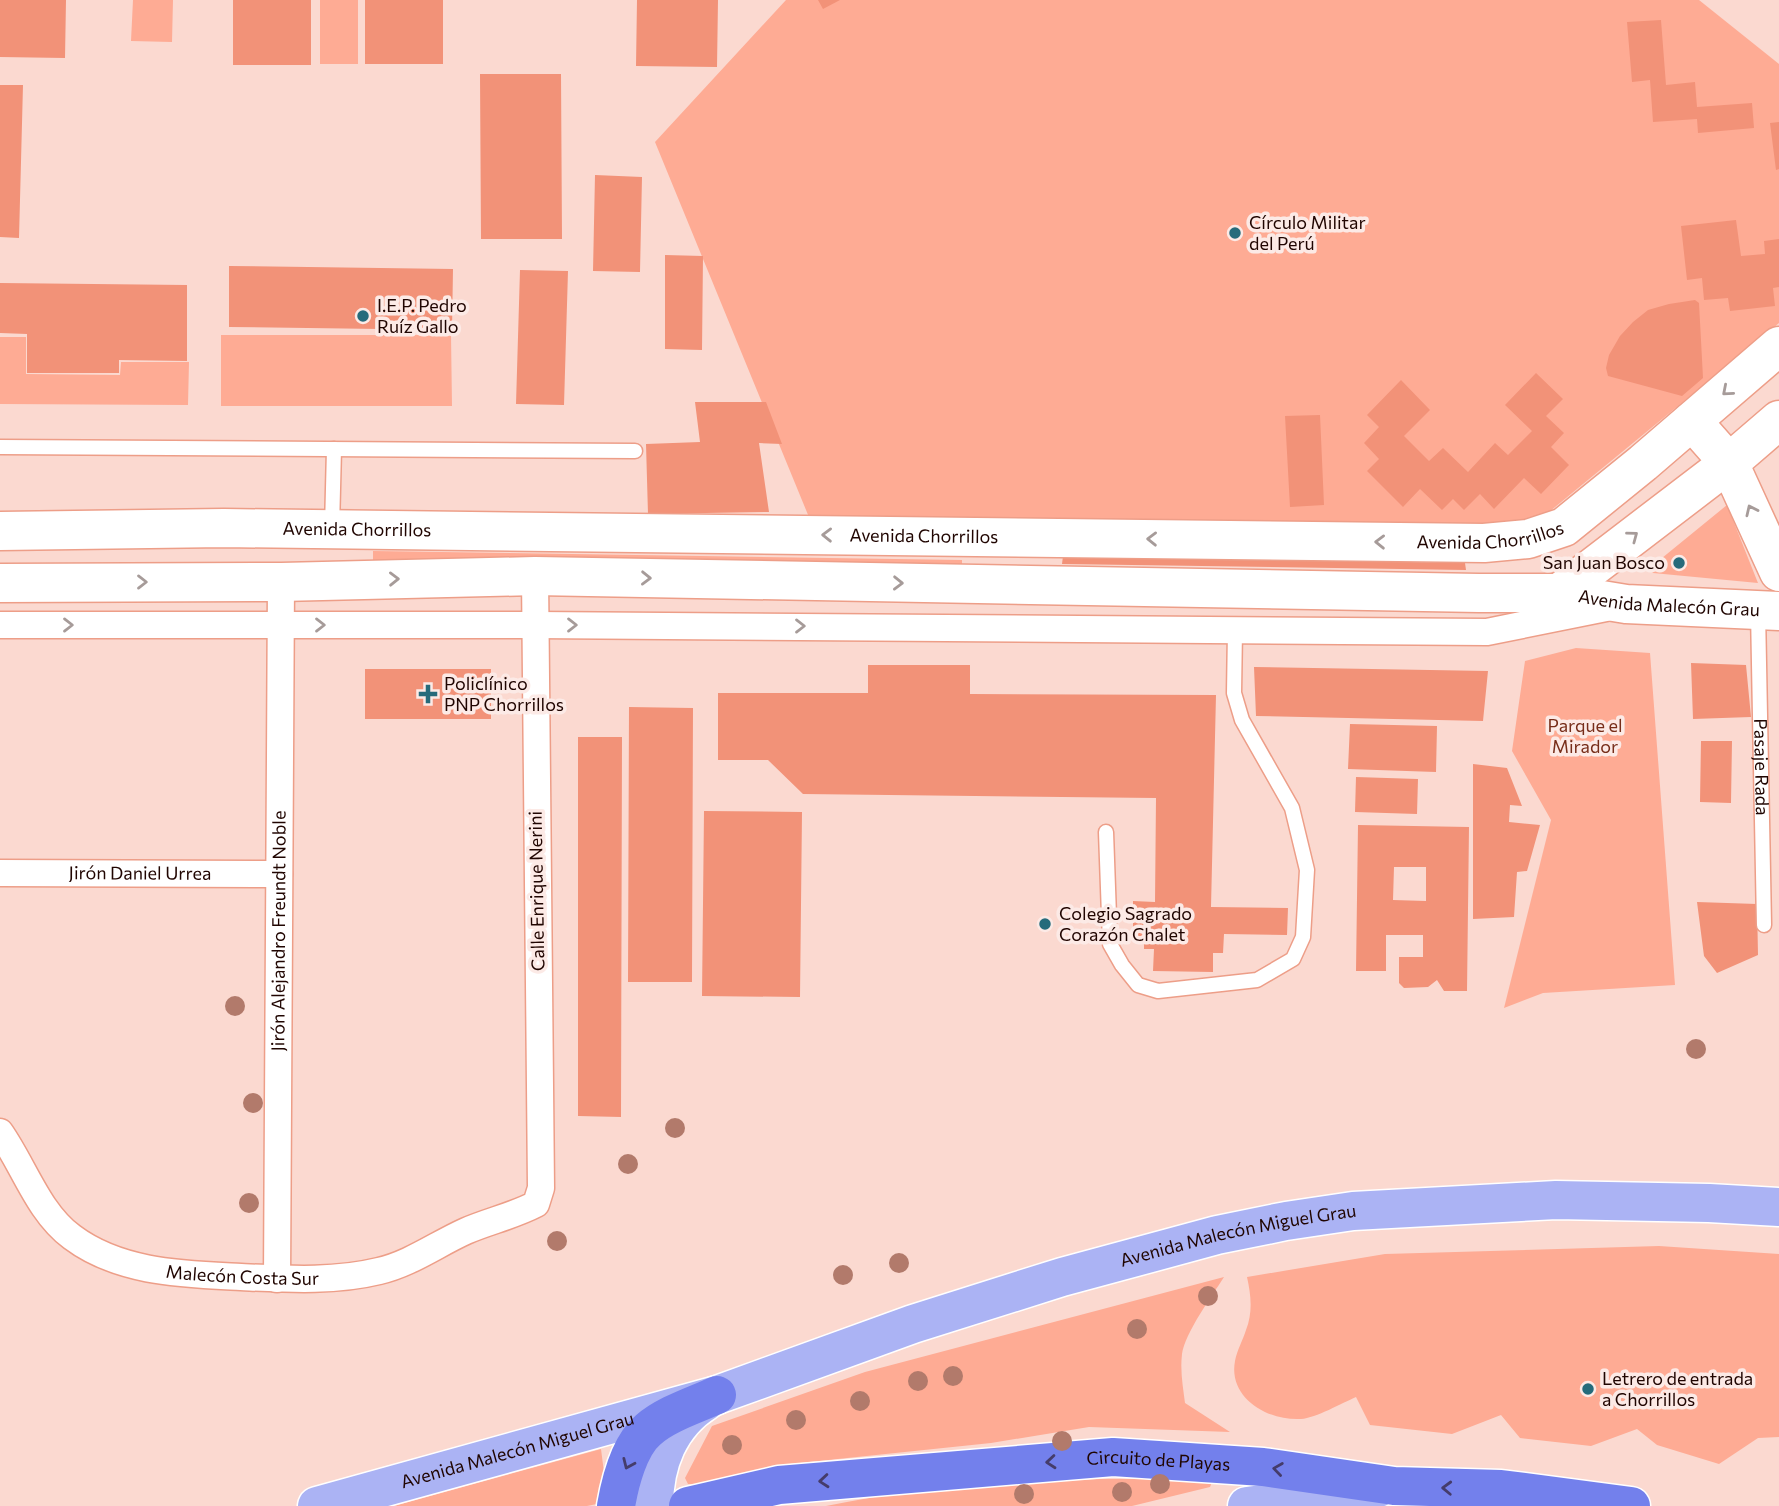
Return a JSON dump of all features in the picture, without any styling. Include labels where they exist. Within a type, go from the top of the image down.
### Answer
[{"type":"highway","points":[[616,1506],[627,1465],[647,1431],[676,1413],[717,1395]]},
{"type":"highway","name":"Circuito de Playas","points":[[688,1506],[779,1485],[1112,1457],[1263,1467],[1394,1486],[1501,1489],[1631,1506]]},
{"type":"highway","points":[[1501,1489],[1535,1497],[1557,1506]]},
{"type":"main road","name":"Avenida Chorrillos","points":[[0,531],[332,529],[1471,543],[1528,539],[1564,527],[1779,346]]},
{"type":"main road","points":[[0,583],[281,582],[535,576],[1559,593],[1729,463],[1779,420]]},
{"type":"main road","points":[[1692,421],[1729,463],[1779,572]]},
{"type":"main road","points":[[1014,537],[1014,585]]},
{"type":"main road","name":"Avenida Malecón Grau","points":[[1559,593],[1626,604],[1768,610]]},
{"type":"main road","name":"Avenida Malecón Miguel Grau","points":[[317,1506],[717,1395],[913,1324],[1062,1277],[1286,1220],[1353,1211],[1556,1200],[1779,1207]]},
{"type":"main road","name":"Avenida Malecón Miguel Grau","points":[[654,1506],[654,1485],[668,1441],[681,1422],[717,1395]]},
{"type":"main road","points":[[1247,1506],[1394,1486]]},
{"type":"street","name":"Calle Enrique Nerini","points":[[535,576],[541,1188],[536,1204]]},
{"type":"street","name":"Jirón Alejandro Freundt Noble","points":[[277,1279],[281,582]]},
{"type":"street","points":[[0,625],[535,625],[1487,632],[1626,604]]},
{"type":"street","name":"Jirón Daniel Urrea","points":[[0,873],[279,874]]},
{"type":"street","name":"Malecón Costa Sur","points":[[0,1132],[51,1216],[69,1236],[90,1249],[148,1269],[184,1274],[277,1279],[346,1277],[381,1271],[402,1264],[464,1232],[519,1213],[536,1204]]},
{"type":"lane","points":[[0,447],[635,451]]},
{"type":"lane","points":[[332,529],[334,449]]},
{"type":"lane","name":"Pasaje Rada","points":[[1764,925],[1768,610]]},
{"type":"lane","points":[[1106,832],[1110,944],[1138,985],[1158,991],[1257,980],[1293,959],[1303,937],[1307,870],[1292,807],[1241,720],[1234,694],[1235,630]]},
{"type":"green space","points":[[133,0],[173,0],[172,42],[131,41]]},
{"type":"green space","points":[[320,0],[358,0],[358,64],[320,64]]},
{"type":"green space","name":"Círculo Militar del Perú","points":[[786,0],[1699,0],[1779,64],[1779,323],[1549,512],[1516,524],[813,527],[655,142]]},
{"type":"green space","points":[[221,335],[451,335],[452,406],[221,406]]},
{"type":"green space","points":[[0,337],[26,337],[26,374],[120,375],[121,362],[189,362],[188,405],[0,404]]},
{"type":"green space","points":[[1727,505],[1758,583],[1650,571],[1651,567]]},
{"type":"green space","points":[[373,551],[962,560],[962,570],[373,561]]},
{"type":"green space","name":"Parque el Mirador","points":[[1576,648],[1650,653],[1675,985],[1543,993],[1504,1008],[1551,820],[1512,751],[1525,661]]},
{"type":"green space","points":[[1659,1246],[1779,1254],[1779,1437],[1758,1438],[1719,1464],[1657,1445],[1637,1429],[1591,1446],[1520,1438],[1501,1415],[1452,1434],[1370,1425],[1356,1397],[1314,1416],[1288,1419],[1253,1405],[1244,1396],[1234,1374],[1237,1353],[1250,1310],[1247,1277],[1385,1254]]},
{"type":"green space","points":[[1224,1277],[1184,1345],[1182,1373],[1185,1403],[1230,1432],[1089,1427],[991,1443],[790,1464],[700,1485],[688,1484],[685,1478],[712,1426],[865,1372]]},
{"type":"green space","points":[[601,1449],[607,1496],[602,1503],[587,1506],[394,1506]]},
{"type":"green space","points":[[1100,1479],[1203,1479],[1212,1482],[1210,1487],[1132,1506],[826,1506],[928,1490]]},
{"type":"building","points":[[0,0],[66,0],[65,58],[0,57]]},
{"type":"building","points":[[233,0],[311,0],[311,65],[233,65]]},
{"type":"building","points":[[365,0],[443,0],[443,64],[365,64]]},
{"type":"building","points":[[637,0],[718,0],[717,67],[636,66]]},
{"type":"building","points":[[818,0],[840,0],[823,9]]},
{"type":"building","points":[[1661,20],[1666,85],[1695,82],[1697,107],[1752,103],[1754,128],[1698,133],[1697,119],[1653,122],[1650,80],[1632,82],[1627,22]]},
{"type":"building","points":[[480,74],[561,74],[562,239],[481,239]]},
{"type":"building","points":[[0,85],[23,85],[19,238],[0,237]]},
{"type":"building","points":[[1779,122],[1779,169],[1776,170],[1770,123]]},
{"type":"building","points":[[595,175],[642,177],[640,272],[593,271]]},
{"type":"building","points":[[1736,220],[1741,256],[1765,254],[1764,241],[1779,239],[1779,287],[1773,288],[1775,306],[1730,311],[1728,298],[1704,300],[1702,278],[1687,280],[1681,226]]},
{"type":"building","points":[[665,255],[703,256],[702,350],[665,349]]},
{"type":"building","points":[[229,266],[453,269],[452,330],[229,327]]},
{"type":"building","points":[[520,270],[568,271],[564,405],[516,404]]},
{"type":"building","points":[[0,283],[187,285],[187,361],[119,360],[119,373],[27,373],[27,334],[0,333]]},
{"type":"building","points":[[1695,300],[1699,303],[1703,378],[1682,396],[1608,376],[1606,368],[1609,355],[1620,336],[1633,322],[1648,310]]},
{"type":"building","points":[[1536,373],[1563,399],[1546,416],[1564,433],[1551,447],[1569,465],[1541,494],[1524,478],[1494,509],[1480,494],[1464,510],[1453,499],[1442,510],[1420,489],[1403,507],[1367,471],[1379,459],[1364,443],[1379,427],[1367,415],[1401,380],[1430,410],[1404,436],[1429,461],[1443,448],[1468,472],[1495,443],[1508,455],[1532,431],[1505,405]]},
{"type":"building","points":[[695,402],[766,402],[782,444],[759,443],[769,512],[648,514],[646,444],[700,442]]},
{"type":"building","points":[[1320,415],[1324,505],[1290,507],[1285,416]]},
{"type":"building","points":[[1063,556],[1465,563],[1466,570],[1062,564]]},
{"type":"building","points":[[1691,663],[1746,665],[1751,717],[1693,719]]},
{"type":"building","points":[[868,665],[970,665],[970,694],[1216,695],[1211,907],[1288,908],[1287,935],[1224,934],[1223,953],[1213,953],[1213,972],[1153,971],[1154,949],[1144,949],[1144,936],[1133,936],[1133,901],[1155,902],[1156,798],[803,794],[768,760],[718,760],[718,693],[868,693]]},
{"type":"building","points":[[1254,667],[1488,671],[1483,721],[1256,716]]},
{"type":"building","name":"Policlínico PNP Chorrillos","points":[[365,669],[491,669],[491,719],[365,719]]},
{"type":"building","points":[[629,707],[693,708],[692,982],[628,982]]},
{"type":"building","points":[[1350,724],[1437,726],[1436,772],[1348,769]]},
{"type":"building","points":[[578,737],[622,737],[621,1117],[578,1116]]},
{"type":"building","points":[[1701,741],[1732,741],[1731,803],[1700,802]]},
{"type":"building","points":[[1473,764],[1507,768],[1522,806],[1510,805],[1509,822],[1540,825],[1527,871],[1517,872],[1514,917],[1473,919]]},
{"type":"building","points":[[1356,777],[1418,779],[1417,814],[1355,812]]},
{"type":"building","points":[[704,811],[802,812],[800,997],[702,996]]},
{"type":"building","points":[[1358,825],[1469,827],[1467,991],[1444,991],[1437,980],[1428,987],[1404,988],[1399,983],[1399,957],[1423,957],[1423,935],[1386,935],[1386,971],[1356,971]],"holes":[[[1394,867],[1426,867],[1426,901],[1393,900]]]},
{"type":"building","points":[[1697,902],[1757,904],[1758,955],[1717,973],[1704,956]]},
{"type":"place","name":"Círculo Militar del Perú","points":[[1235,233]]},
{"type":"place","name":"I.E.P. Pedro Ruíz Gallo","points":[[363,316]]},
{"type":"place","name":"San Juan Bosco","points":[[1679,563]]},
{"type":"place","name":"Policlínico PNP Chorrillos","points":[[428,694]]},
{"type":"place","name":"Colegio Sagrado Corazón Chalet","points":[[1045,924]]},
{"type":"place","name":"Letrero de entrada a Chorrillos","points":[[1588,1389]]}]
